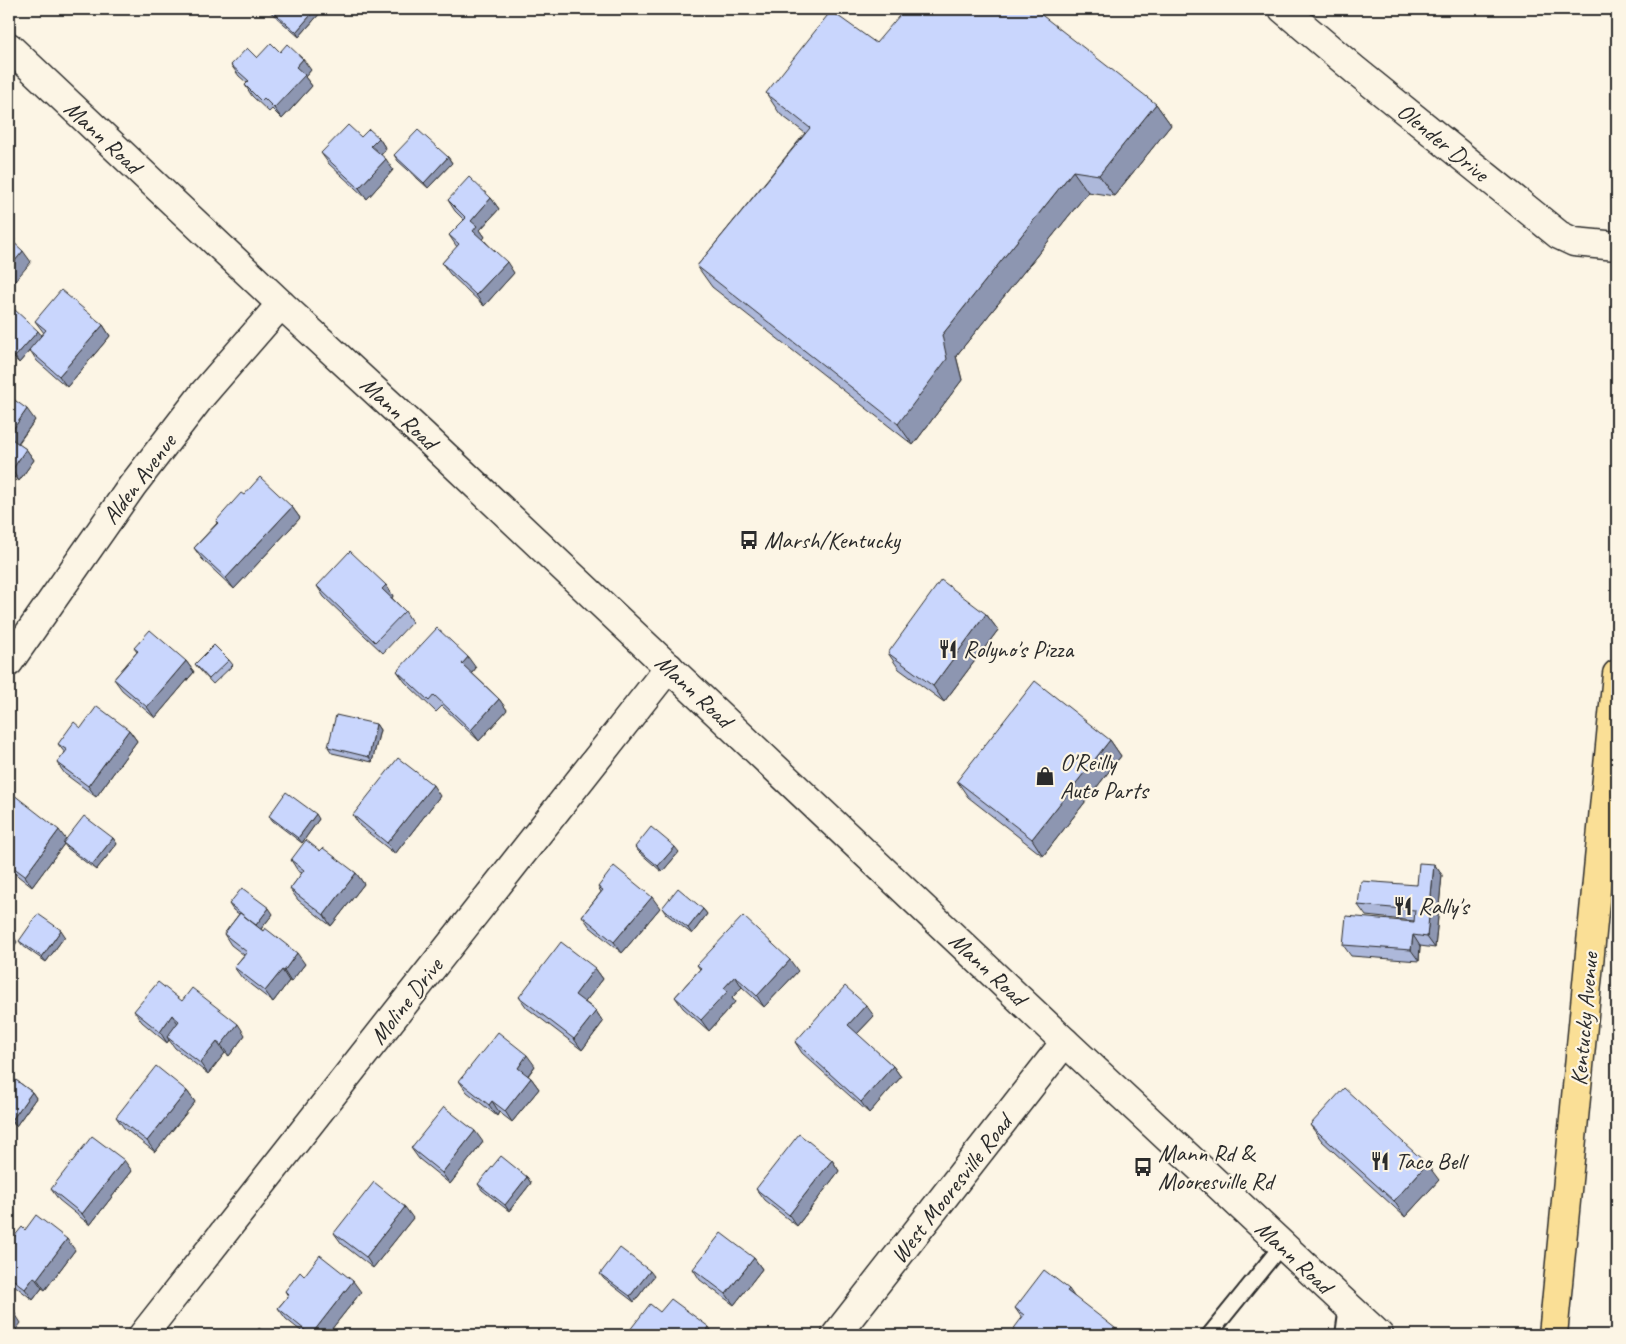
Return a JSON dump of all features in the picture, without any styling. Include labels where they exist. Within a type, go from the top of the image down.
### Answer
[{"type":"main road","name":"Olender Drive","points":[[1283,9],[1355,70],[1559,235],[1574,242],[1617,246]]},
{"type":"main road","name":"Mann Road","points":[[9,47],[1378,1335]]},
{"type":"main road","name":"Alden Avenue","points":[[9,662],[132,486],[203,394],[281,304]]},
{"type":"main road","name":"Moline Drive","points":[[143,1335],[669,667]]},
{"type":"main road","name":"Kentucky Avenue","points":[[1553,1335],[1617,674]]},
{"type":"main road","name":"West Mooresville Road","points":[[836,1335],[1065,1042]]},
{"type":"lane","points":[[1209,1335],[1282,1245]]},
{"type":"lane","points":[[1343,1335],[1347,1306]]},
{"type":"building","points":[[270,9],[316,9],[296,32]]},
{"type":"building","points":[[905,9],[1034,9],[1156,104],[1099,175],[1073,171],[942,335],[947,359],[898,424],[697,266],[810,128],[766,93],[831,11],[876,43]]},
{"type":"building","points":[[271,43],[280,52],[287,44],[303,59],[296,67],[305,75],[274,108],[264,98],[261,101],[245,85],[249,81],[231,65],[247,48],[257,58]]},
{"type":"building","points":[[348,125],[361,137],[369,129],[379,138],[371,146],[386,159],[359,188],[321,153]]},
{"type":"building","points":[[418,130],[448,157],[424,183],[394,155]]},
{"type":"building","points":[[469,177],[491,198],[471,221],[477,226],[473,231],[507,262],[476,295],[442,263],[459,244],[449,235],[466,218],[448,200]]},
{"type":"building","points":[[9,238],[23,251],[9,268]]},
{"type":"building","points":[[61,290],[103,325],[59,376],[29,350],[46,330],[35,321]]},
{"type":"building","points":[[15,310],[38,331],[15,357],[9,351],[9,317]]},
{"type":"building","points":[[9,396],[27,409],[9,435]]},
{"type":"building","points":[[9,437],[26,449],[12,470],[9,468]]},
{"type":"building","points":[[260,477],[292,507],[226,578],[194,548],[218,523],[216,521],[241,493],[244,495]]},
{"type":"building","points":[[350,551],[386,585],[382,589],[405,611],[375,642],[317,586]]},
{"type":"building","name":"Rolyno's Pizza","points":[[941,580],[986,614],[933,686],[888,653]]},
{"type":"building","points":[[437,628],[468,657],[462,664],[499,699],[471,730],[434,695],[429,701],[397,671]]},
{"type":"building","points":[[150,630],[186,661],[147,707],[114,679],[138,651],[134,648]]},
{"type":"building","points":[[214,645],[229,660],[209,679],[195,664]]},
{"type":"building","name":"O'Reilly Auto Parts","points":[[1035,681],[1110,740],[1032,839],[957,781]]},
{"type":"building","points":[[97,706],[129,730],[88,786],[57,763],[67,750],[58,744],[74,722],[81,728]]},
{"type":"building","points":[[336,715],[376,724],[369,757],[328,747]]},
{"type":"building","points":[[398,758],[433,785],[387,843],[353,815]]},
{"type":"building","points":[[9,791],[59,830],[25,876],[9,864]]},
{"type":"building","points":[[286,792],[316,814],[298,838],[269,816]]},
{"type":"building","points":[[84,816],[113,838],[92,865],[63,843]]},
{"type":"building","points":[[651,827],[675,847],[658,866],[635,847]]},
{"type":"building","points":[[306,840],[320,851],[323,848],[356,873],[324,915],[290,889],[304,870],[291,860]]},
{"type":"building","points":[[1419,863],[1434,864],[1427,937],[1413,935],[1411,950],[1343,945],[1346,916],[1414,922],[1415,910],[1358,905],[1361,881],[1417,885]]},
{"type":"building","points":[[614,866],[652,897],[614,942],[582,916],[603,890],[598,887]]},
{"type":"building","points":[[242,888],[269,908],[256,925],[229,904]]},
{"type":"building","points":[[678,888],[703,909],[688,928],[662,908]]},
{"type":"building","points":[[240,913],[263,931],[265,928],[297,953],[284,971],[282,970],[265,991],[234,967],[247,952],[224,934]]},
{"type":"building","points":[[38,914],[61,930],[42,957],[19,941]]},
{"type":"building","points":[[743,916],[790,960],[757,996],[735,976],[724,988],[728,991],[701,1020],[675,997],[701,968],[697,965]]},
{"type":"building","points":[[561,942],[595,968],[575,995],[596,1011],[574,1039],[519,997]]},
{"type":"building","points":[[158,982],[182,1001],[192,988],[238,1024],[221,1045],[217,1042],[200,1063],[167,1037],[179,1021],[172,1015],[160,1032],[134,1011]]},
{"type":"building","points":[[845,986],[866,1005],[848,1025],[893,1066],[861,1102],[795,1042]]},
{"type":"building","points":[[498,1032],[527,1055],[518,1068],[531,1078],[505,1111],[492,1101],[489,1105],[459,1081]]},
{"type":"building","points":[[156,1066],[187,1091],[147,1141],[116,1117]]},
{"type":"building","points":[[9,1075],[32,1092],[12,1120],[9,1118]]},
{"type":"building","name":"Taco Bell","points":[[1344,1088],[1427,1164],[1394,1201],[1310,1125]]},
{"type":"building","points":[[444,1107],[475,1131],[442,1173],[411,1148]]},
{"type":"building","points":[[799,1134],[832,1160],[789,1215],[756,1189]]},
{"type":"building","points":[[92,1136],[124,1160],[82,1214],[51,1189]]},
{"type":"building","points":[[501,1156],[527,1177],[505,1205],[478,1184]]},
{"type":"building","points":[[374,1182],[405,1207],[366,1257],[334,1233]]},
{"type":"building","points":[[36,1215],[67,1239],[37,1279],[34,1277],[25,1289],[9,1276],[9,1235],[13,1238],[22,1227],[25,1230]]},
{"type":"building","points":[[721,1233],[754,1258],[726,1294],[693,1269]]},
{"type":"building","points":[[620,1248],[650,1271],[630,1296],[600,1274]]},
{"type":"building","points":[[320,1255],[353,1281],[311,1335],[278,1308],[289,1295],[285,1291],[300,1272],[304,1276]]},
{"type":"building","points":[[1044,1270],[1069,1289],[1067,1291],[1124,1335],[1009,1335],[1024,1315],[1015,1308]]},
{"type":"building","points":[[671,1299],[709,1327],[703,1335],[626,1335],[650,1304],[660,1312]]},
{"type":"building","points":[[9,1308],[14,1312],[9,1319]]},
{"type":"building","points":[[259,1328],[268,1335],[254,1335]]},
{"type":"place","name":"Marsh/Kentucky","points":[[749,540]]},
{"type":"place","name":"Rolyno's Pizza","points":[[948,649]]},
{"type":"place","name":"O'Reilly Auto Parts","points":[[1045,776]]},
{"type":"place","name":"Rally's","points":[[1403,906]]},
{"type":"place","name":"Taco Bell","points":[[1380,1161]]},
{"type":"place","name":"Mann Rd & Mooresville Rd","points":[[1143,1167]]}]
